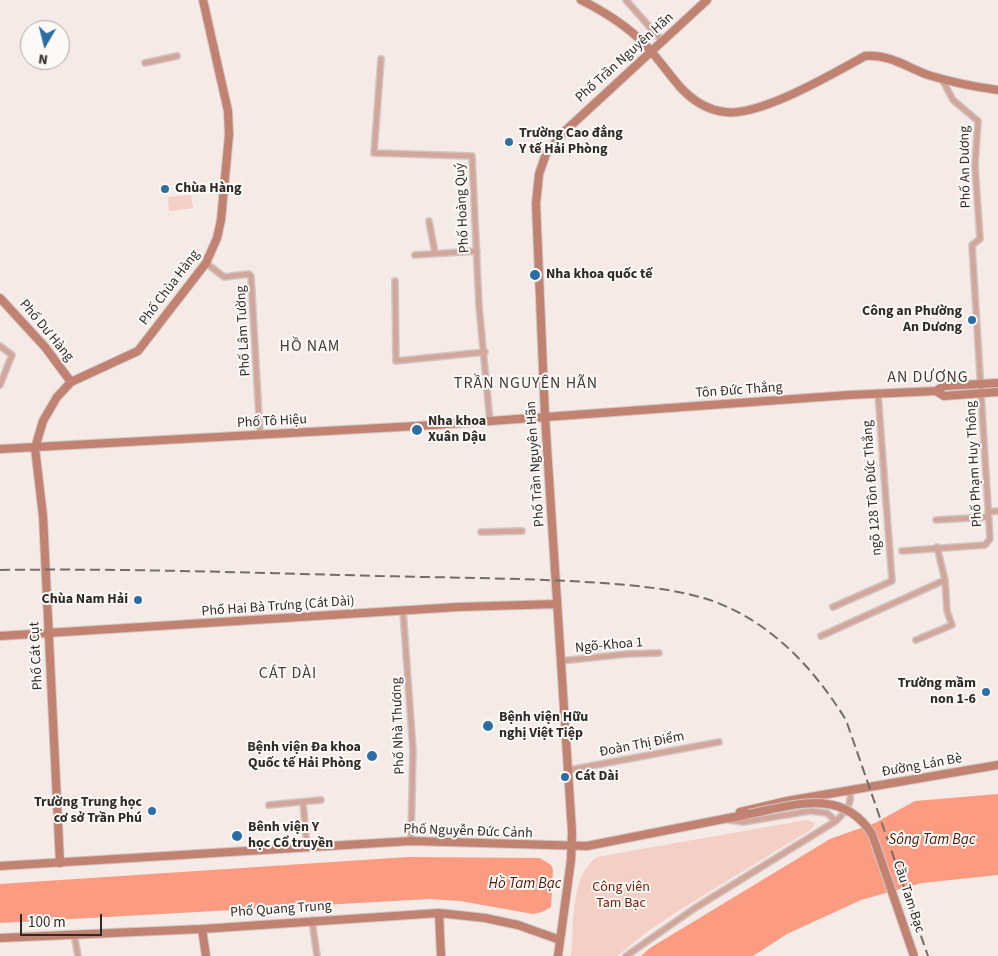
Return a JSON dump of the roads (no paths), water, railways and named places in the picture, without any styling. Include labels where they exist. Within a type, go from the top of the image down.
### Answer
[{"type":"main road","name":"Phố Chùa Hàng","points":[[35,448],[43,421],[57,397],[71,382],[138,351],[206,263],[217,238],[221,220],[229,135],[228,111],[203,0]]},
{"type":"main road","points":[[581,0],[618,22],[650,51],[692,99],[706,107],[726,112],[744,111],[776,100],[865,56],[877,55],[894,58],[927,74],[998,90]]},
{"type":"main road","name":"Phố Trần Nguyên Hãn","points":[[558,956],[572,848],[569,770],[545,416],[536,204],[539,174],[546,154],[558,138],[707,0]]},
{"type":"main road","name":"Phố Dư Hàng","points":[[0,298],[45,347],[71,382]]},
{"type":"main road","name":"Tôn Đức Thắng","points":[[545,416],[936,391],[944,386],[998,383]]},
{"type":"main road","name":"Tôn Đức Thắng","points":[[936,391],[944,396],[998,392]]},
{"type":"main road","name":"Phố Tô Hiệu","points":[[0,449],[260,436],[490,422],[545,416]]},
{"type":"main road","name":"Phố Cát Cụt","points":[[35,448],[43,516],[60,863]]},
{"type":"main road","name":"Phố Hai Bà Trưng (Cát Dài)","points":[[0,636],[403,611],[557,604]]},
{"type":"main road","name":"Đường Lán Bè","points":[[850,792],[998,766]]},
{"type":"main road","name":"Phố Nguyễn Đức Cảnh","points":[[724,819],[748,809],[850,792]]},
{"type":"main road","name":"Cầu Tam Bạc","points":[[749,814],[804,803],[821,802],[844,808],[860,818],[872,834],[882,859],[914,956]]},
{"type":"main road","name":"Phố Nguyễn Đức Cảnh","points":[[0,866],[411,840],[572,848],[749,814]]},
{"type":"main road","points":[[439,913],[441,956]]},
{"type":"main road","name":"Phố Quang Trung","points":[[0,938],[202,929],[312,920],[439,913],[484,918],[518,926],[560,940]]},
{"type":"main road","points":[[202,929],[206,956]]},
{"type":"street","points":[[626,0],[662,41]]},
{"type":"street","points":[[145,63],[177,56]]},
{"type":"street","name":"Phố Hoàng Quý","points":[[381,59],[374,153],[472,156],[479,306],[485,352],[490,422]]},
{"type":"street","name":"Phố An Dương","points":[[942,78],[953,100],[978,121],[975,166],[980,239],[972,245],[981,384]]},
{"type":"street","points":[[429,222],[435,253]]},
{"type":"street","points":[[416,255],[477,251]]},
{"type":"street","name":"Phố Lâm Tường","points":[[206,263],[224,277],[249,274],[251,276],[260,436]]},
{"type":"street","points":[[394,281],[396,360],[485,352]]},
{"type":"street","points":[[0,346],[12,355],[0,385]]},
{"type":"street","name":"Phố Phạm Huy Thông","points":[[902,551],[937,547],[985,546],[990,539],[981,384]]},
{"type":"street","name":"ngõ 128 Tôn Đức Thắng","points":[[833,608],[892,581],[878,394]]},
{"type":"street","points":[[936,520],[988,515],[998,511]]},
{"type":"street","points":[[481,532],[522,531]]},
{"type":"street","points":[[916,640],[952,625],[947,611],[945,580],[937,547]]},
{"type":"street","points":[[821,636],[945,580]]},
{"type":"street","name":"Phố Nhà Thương","points":[[403,611],[413,750],[411,840]]},
{"type":"street","name":"Ngõ-Khoa 1","points":[[561,661],[627,654],[659,653]]},
{"type":"street","name":"Đoàn Thị Điểm","points":[[569,770],[719,742]]},
{"type":"street","points":[[626,956],[695,908],[836,821],[844,813],[852,800],[850,792]]},
{"type":"street","points":[[269,805],[321,800]]},
{"type":"street","points":[[303,802],[306,848]]},
{"type":"street","points":[[724,819],[743,822],[810,811],[827,813],[836,821]]},
{"type":"street","points":[[312,920],[317,956]]},
{"type":"street","points":[[74,934],[78,956]]},
{"type":"water","name":"Sông Tam Bạc","points":[[998,794],[998,875],[922,883],[861,900],[787,934],[753,956],[641,956],[650,948],[830,839],[875,823],[915,801]]},
{"type":"water","name":"Hồ Tam Bạc","points":[[408,857],[540,858],[551,865],[553,870],[551,907],[533,914],[460,901],[430,899],[0,923],[0,884]]},
{"type":"railway","points":[[0,570],[159,571],[490,578],[580,582],[630,585],[671,591],[697,596],[732,609],[771,633],[788,648],[819,682],[846,720],[928,956]]},
{"type":"place","name":"Trường Cao đẳng Y tế Hải Phòng","points":[[509,142]]},
{"type":"place","name":"Chùa Hàng","points":[[165,189]]},
{"type":"place","name":"Nha khoa quốc tế","points":[[535,275]]},
{"type":"place","name":"Công an Phường An Dương","points":[[972,320]]},
{"type":"place","name":"Nha khoa Xuân Dậu","points":[[417,430]]},
{"type":"place","name":"Chùa Nam Hải","points":[[138,600]]},
{"type":"place","name":"Trường mầm non 1-6","points":[[986,692]]},
{"type":"place","name":"Bệnh viện Hữu nghị Việt Tiệp","points":[[488,726]]},
{"type":"place","name":"Bệnh viện Đa khoa Quốc tế Hải Phòng","points":[[372,756]]},
{"type":"place","name":"Cát Dài","points":[[565,777]]},
{"type":"place","name":"Trường Trung học cơ sở Trần Phú","points":[[152,811]]},
{"type":"place","name":"Bênh viện Y học Cổ truyền","points":[[237,836]]},
{"type":"district","name":"HỒ NAM","points":[[310,347]]},
{"type":"district","name":"AN DƯƠNG","points":[[928,378]]},
{"type":"district","name":"TRẦN NGUYÊN HÃN","points":[[526,384]]},
{"type":"district","name":"CÁT DÀI","points":[[288,674]]},
{"type":"park label","name":"Công viên Tam Bạc","points":[[621,896]]}]
